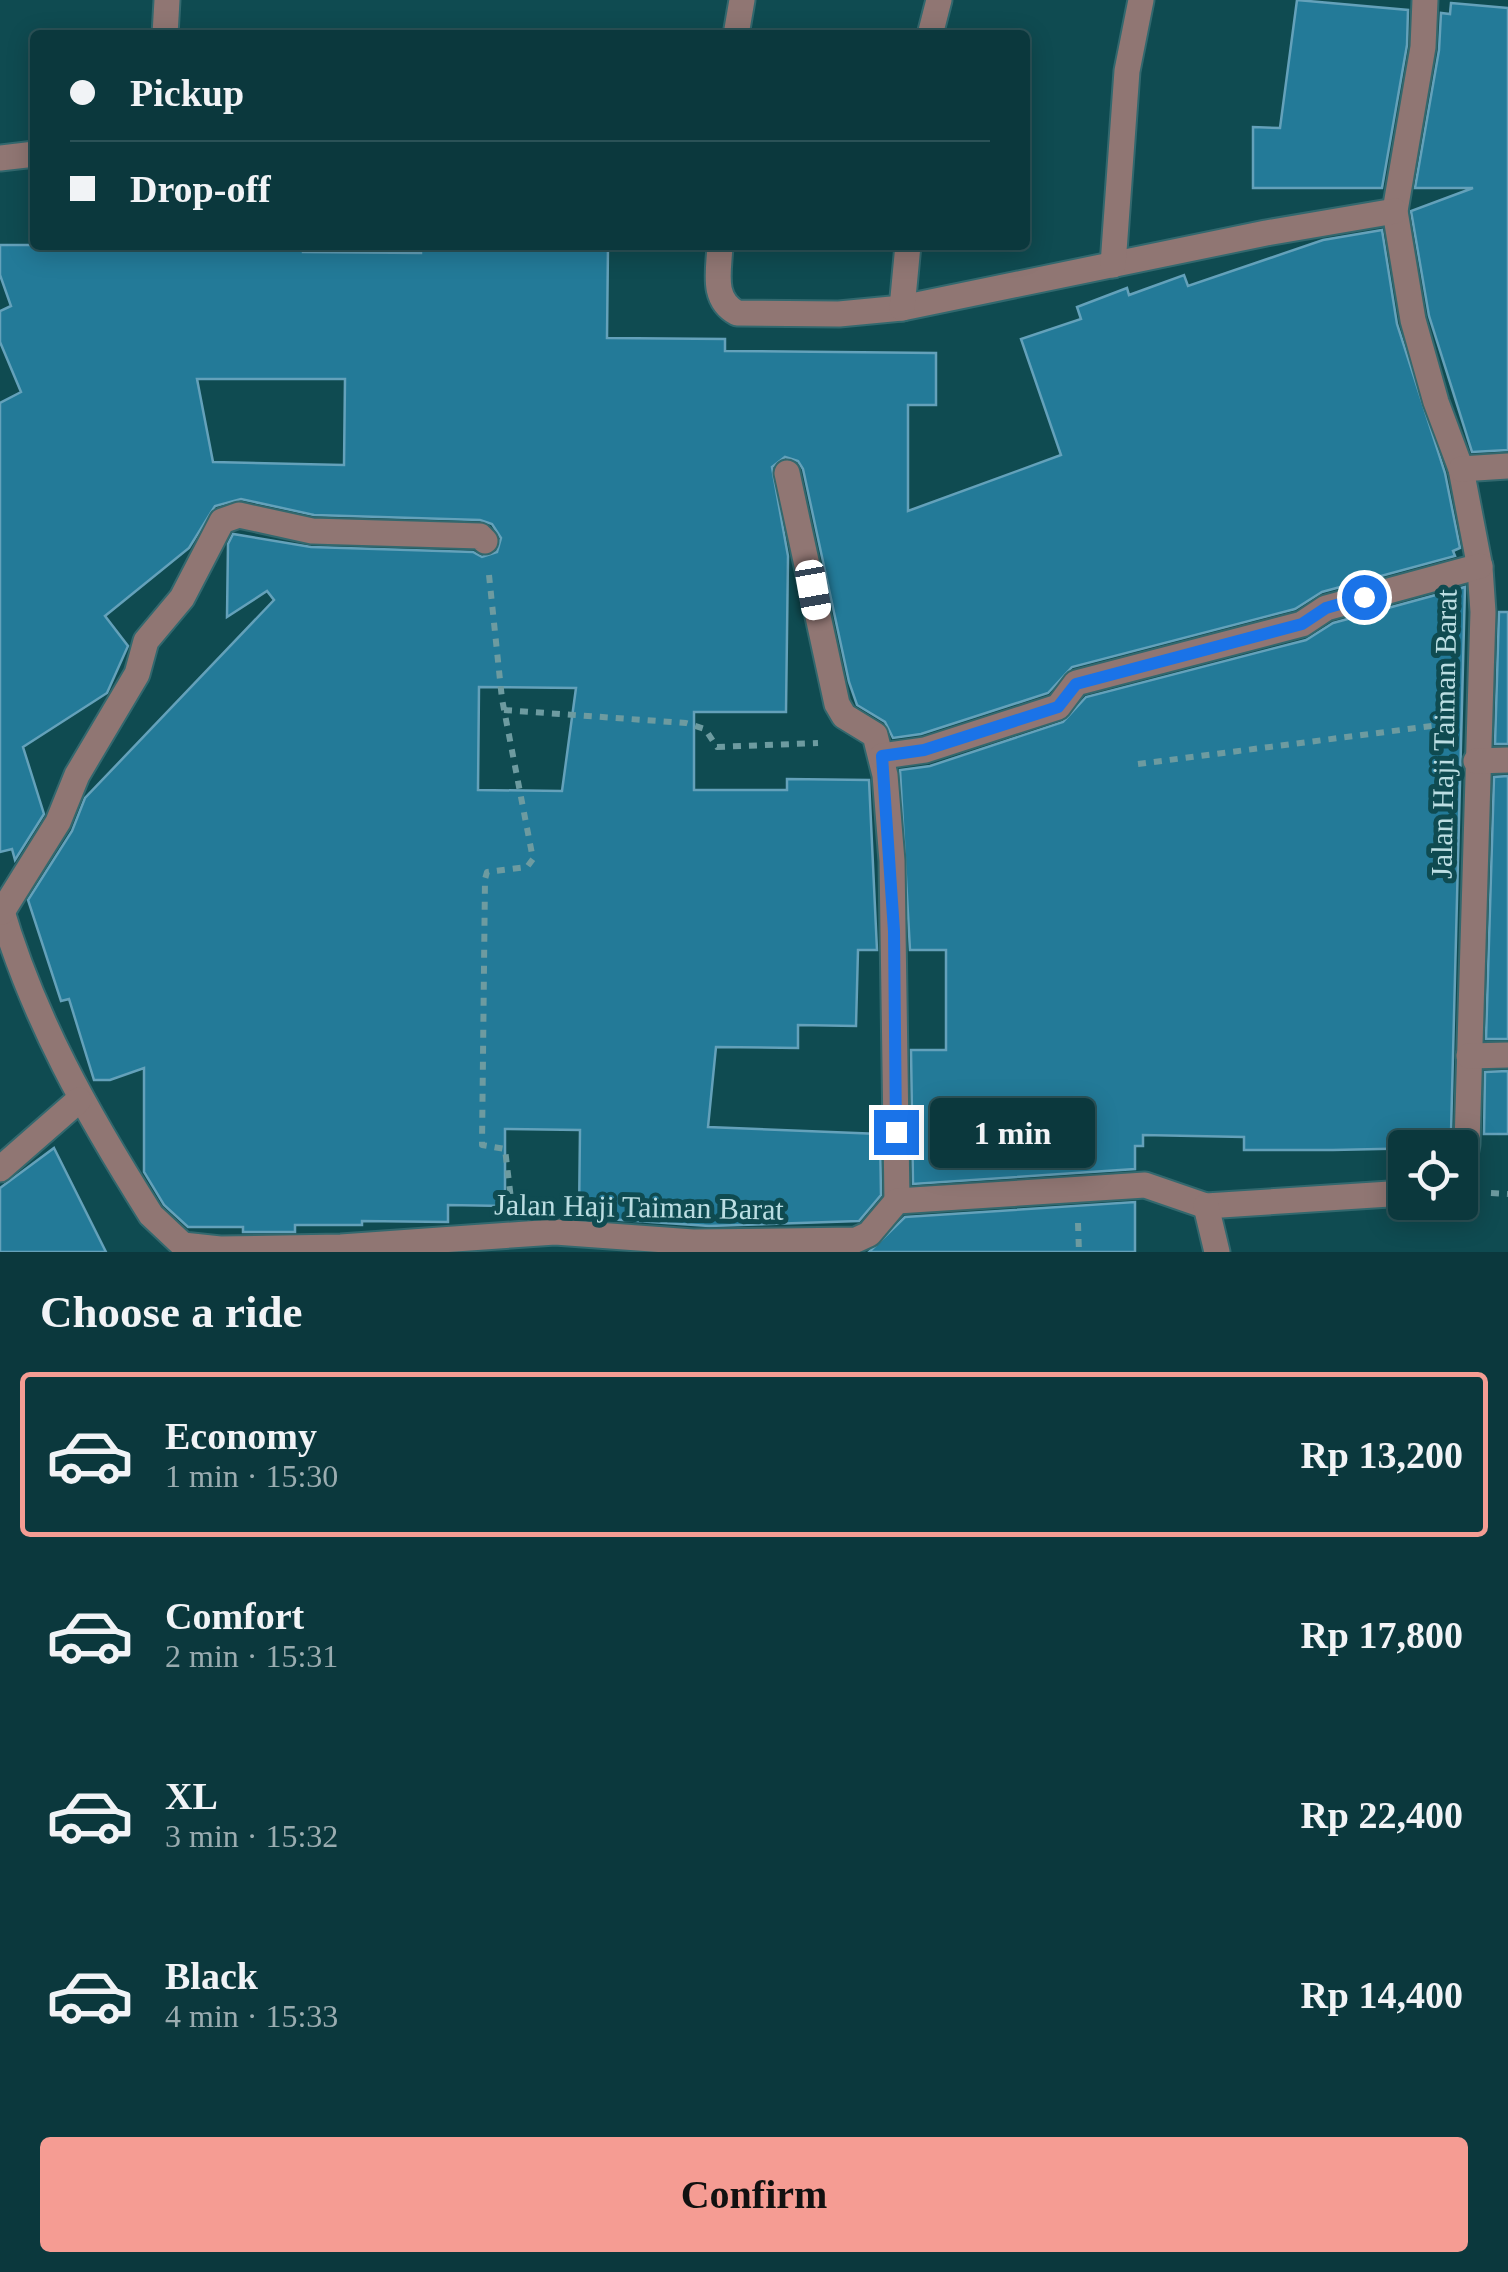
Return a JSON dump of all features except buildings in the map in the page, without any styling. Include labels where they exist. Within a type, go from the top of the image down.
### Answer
[{"type":"street","points":[[165,30],[167,0]]},
{"type":"street","points":[[737,30],[742,0]]},
{"type":"street","points":[[931,30],[939,0]]},
{"type":"street","points":[[1113,265],[1128,71],[1141,0]]},
{"type":"street","name":"Jalan Haji Taiman Barat","points":[[1426,0],[1423,47],[1394,212],[1413,320],[1436,402],[1462,469],[1480,566],[1483,612],[1467,1130]]},
{"type":"street","points":[[0,158],[30,155]]},
{"type":"street","points":[[720,250],[720,297],[737,314],[840,314],[902,308],[1394,212]]},
{"type":"street","points":[[902,308],[908,250]]},
{"type":"street","points":[[1462,469],[1508,466]]},
{"type":"street","points":[[787,473],[836,704],[840,713],[875,736],[881,750],[894,931],[897,1201],[1145,1185],[1206,1206],[1388,1194]]},
{"type":"street","points":[[1,909],[58,822],[76,775],[137,674],[146,641],[182,598],[222,521],[239,515],[312,530],[480,536],[485,542]]},
{"type":"street","points":[[881,750],[924,750],[1058,707],[1076,684],[1302,624],[1326,608],[1480,566]]},
{"type":"street","points":[[1476,761],[1508,760]]},
{"type":"street","name":"Jalan Haji Taiman Barat","points":[[1,909],[37,1015],[79,1100],[150,1216],[183,1244],[220,1249],[341,1250],[556,1232],[694,1247],[856,1240],[869,1234],[897,1201]]},
{"type":"street","points":[[1469,1056],[1508,1055]]},
{"type":"street","points":[[0,1169],[79,1100]]},
{"type":"street","points":[[1206,1206],[1217,1252]]},
{"type":"path","points":[[485,542],[504,710],[532,859],[527,867],[487,872],[485,878],[482,1145],[505,1149],[509,1155],[513,1235]]},
{"type":"path","points":[[504,710],[686,723],[705,729],[717,747],[881,750]]},
{"type":"path","points":[[1138,764],[1478,720]]},
{"type":"route","points":[[896,1132],[892,861],[882,756],[924,750],[1058,707],[1076,684],[1302,624],[1326,608],[1364,597]]}]
